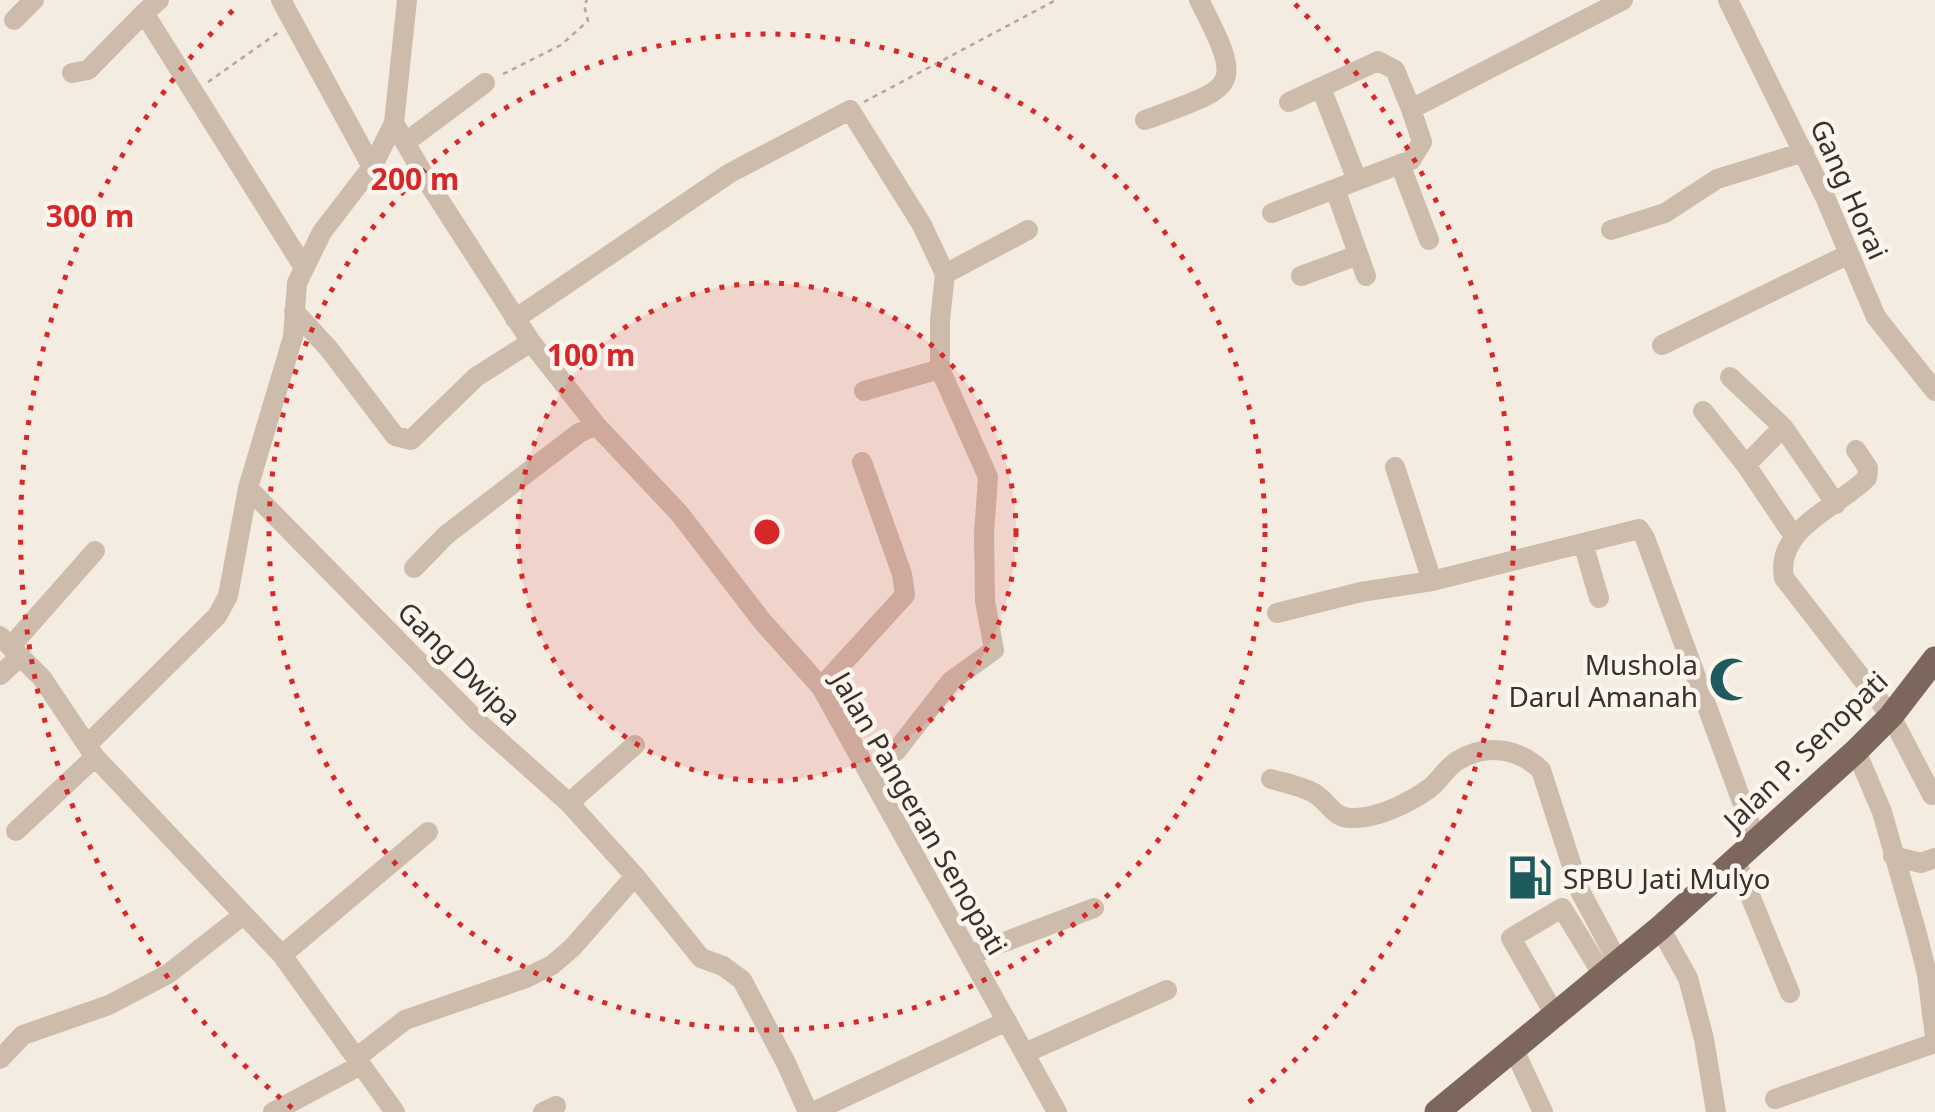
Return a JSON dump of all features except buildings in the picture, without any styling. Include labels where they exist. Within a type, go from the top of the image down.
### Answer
[{"type":"main road","name":"Jalan P. Senopati","points":[[1437,1112],[1660,928],[1856,750],[1891,716],[1935,659]]},
{"type":"street","points":[[14,20],[34,0]]},
{"type":"street","points":[[16,831],[217,616],[228,596],[248,488],[293,338],[297,283],[322,232],[372,166],[394,123],[407,0]]},
{"type":"street","points":[[1146,120],[1209,96],[1224,83],[1226,54],[1198,0]]},
{"type":"street","points":[[1412,109],[1623,0]]},
{"type":"street","name":"Gang Horai","points":[[1728,0],[1804,152],[1876,317],[1935,391]]},
{"type":"street","points":[[72,73],[88,70],[152,7],[193,88],[303,266]]},
{"type":"street","points":[[287,8],[372,166]]},
{"type":"street","points":[[1272,212],[1410,160],[1422,142],[1395,70],[1378,61],[1289,102]]},
{"type":"street","points":[[406,142],[485,83]]},
{"type":"street","points":[[1321,88],[1357,180]]},
{"type":"street","points":[[515,319],[730,173],[850,110],[922,225],[945,274],[940,369],[988,477],[985,602],[994,650],[951,682],[897,750],[872,774]]},
{"type":"street","name":"Jalan Pangeran Senopati","points":[[394,123],[428,184],[531,342],[596,425],[678,513],[762,621],[822,687],[1056,1112]]},
{"type":"street","points":[[1612,230],[1665,213],[1717,178],[1804,152]]},
{"type":"street","points":[[1400,164],[1429,240]]},
{"type":"street","points":[[1335,189],[1366,276]]},
{"type":"street","points":[[945,274],[1028,230]]},
{"type":"street","points":[[1662,345],[1849,254]]},
{"type":"street","points":[[1301,276],[1358,256]]},
{"type":"street","points":[[294,311],[329,349],[395,436],[406,442],[476,378],[531,342]]},
{"type":"street","points":[[864,391],[940,369]]},
{"type":"street","points":[[1730,377],[1783,426],[1836,504]]},
{"type":"street","points":[[1704,411],[1793,536]]},
{"type":"street","points":[[414,568],[446,536],[579,432],[596,425]]},
{"type":"street","points":[[1746,465],[1783,426]]},
{"type":"street","points":[[1856,450],[1867,464],[1869,474],[1793,536],[1782,557],[1784,578],[1891,716],[1932,795]]},
{"type":"street","points":[[822,687],[859,643],[900,604],[904,595],[902,574],[862,462]]},
{"type":"street","points":[[1395,467],[1432,581]]},
{"type":"street","name":"Gang Dwipa","points":[[248,488],[478,722],[569,804],[635,876],[700,958],[723,966],[742,980],[810,1112],[1007,1022]]},
{"type":"street","points":[[1278,613],[1362,592],[1432,581],[1634,528],[1640,530],[1756,840]]},
{"type":"street","points":[[1583,543],[1599,598]]},
{"type":"street","points":[[0,676],[11,646],[95,551]]},
{"type":"street","points":[[11,646],[42,678],[91,751],[282,956],[395,1112]]},
{"type":"street","points":[[569,804],[635,744]]},
{"type":"street","points":[[1270,779],[1319,795],[1333,812],[1350,818],[1384,812],[1413,798],[1433,786],[1456,761],[1487,750],[1512,750],[1528,758],[1541,770],[1580,891],[1611,968]]},
{"type":"street","points":[[1775,1099],[1935,1040],[1931,973],[1882,812],[1856,750]]},
{"type":"street","points":[[282,956],[428,832]]},
{"type":"street","points":[[1893,856],[1921,863],[1935,858]]},
{"type":"street","points":[[1736,859],[1790,993]]},
{"type":"street","points":[[273,1112],[358,1062],[405,1020],[526,978],[552,965],[572,948],[635,876]]},
{"type":"street","points":[[970,955],[1094,908]]},
{"type":"street","points":[[1555,1015],[1511,938],[1562,908],[1611,968]]},
{"type":"street","points":[[0,1059],[23,1035],[109,1005],[168,974],[242,916]]},
{"type":"street","points":[[1660,928],[1688,978],[1704,1038],[1716,1112]]},
{"type":"street","points":[[1025,1053],[1167,990]]},
{"type":"street","points":[[1514,1050],[1543,1112]]},
{"type":"path","points":[[485,83],[561,45],[588,20],[584,4],[587,0]]},
{"type":"path","points":[[850,110],[1056,0]]},
{"type":"path","points":[[193,88],[215,80],[266,44],[287,8]]},
{"type":"place","name":"Mushola Darul Amanah","points":[[1731,680]]},
{"type":"place","name":"SPBU Jati Mulyo","points":[[1530,878]]}]
